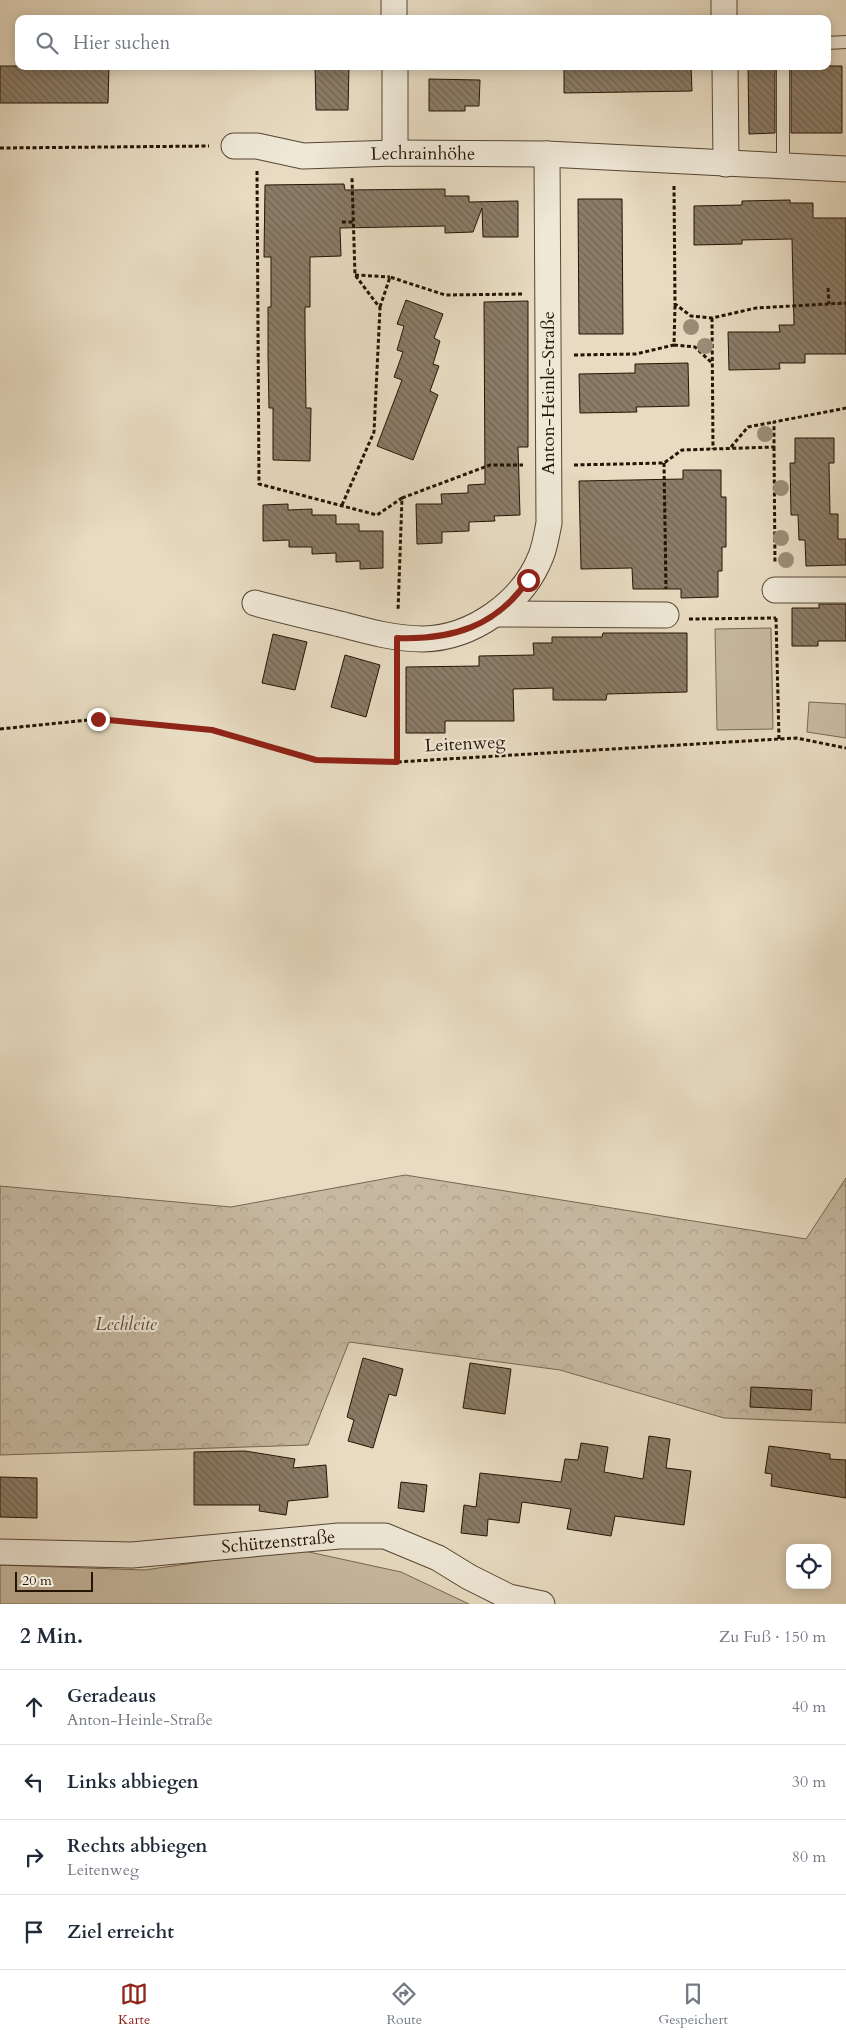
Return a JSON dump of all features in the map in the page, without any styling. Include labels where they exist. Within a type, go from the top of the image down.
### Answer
[{"type":"street","points":[[394,0],[394,15]]},
{"type":"street","points":[[724,0],[724,15]]},
{"type":"street","points":[[394,70],[395,153]]},
{"type":"street","points":[[725,70],[726,164]]},
{"type":"street","name":"Lechrainhöhe","points":[[245,146],[303,156],[352,156],[395,153],[547,154],[846,169]]},
{"type":"street","name":"Anton-Heinle-Straße","points":[[255,603],[397,638],[425,639],[450,634],[474,626],[495,614],[518,595],[542,556],[549,523],[547,154]]},
{"type":"street","points":[[776,590],[846,590]]},
{"type":"street","name":"Anton-Heinle-Straße","points":[[495,614],[666,615]]},
{"type":"street","name":"Schützenstraße","points":[[0,1552],[132,1555],[339,1536],[385,1536],[438,1558],[509,1597],[542,1604]]},
{"type":"lane","points":[[831,43],[846,42]]},
{"type":"lane","points":[[783,70],[784,166]]},
{"type":"path","points":[[0,148],[245,146],[259,484],[377,515],[402,498],[490,465],[664,462],[682,450],[774,447]]},
{"type":"path","points":[[352,156],[354,275],[380,308]]},
{"type":"path","points":[[674,160],[674,345]]},
{"type":"path","points":[[342,222],[353,222]]},
{"type":"path","points":[[354,275],[390,277],[445,295],[548,294]]},
{"type":"path","points":[[342,505],[374,432],[380,308],[390,277]]},
{"type":"path","points":[[828,288],[829,304]]},
{"type":"path","points":[[674,304],[691,316],[712,318],[756,308],[846,303]]},
{"type":"path","points":[[712,318],[713,448]]},
{"type":"path","points":[[548,355],[636,354],[674,345],[694,347],[712,363]]},
{"type":"path","points":[[731,448],[748,427],[846,408]]},
{"type":"path","points":[[774,422],[779,739]]},
{"type":"path","points":[[664,462],[666,615],[670,620],[776,618]]},
{"type":"path","points":[[397,762],[397,638],[402,498]]},
{"type":"path","name":"Leitenweg","points":[[0,729],[98,719],[212,730],[316,760],[397,762],[796,738],[846,748]]},
{"type":"green space","points":[[771,628],[773,729],[717,730],[715,629]]},
{"type":"green space","points":[[809,702],[846,704],[846,738],[807,732]]},
{"type":"green space","name":"Lechleite","points":[[405,1175],[806,1239],[846,1178],[846,1423],[724,1418],[560,1370],[349,1342],[308,1445],[0,1455],[0,1186],[231,1207]]},
{"type":"green space","points":[[295,1549],[401,1572],[469,1604],[0,1604],[0,1565],[144,1570]]},
{"type":"building","points":[[0,66],[15,66],[15,70],[109,70],[108,103],[0,103]]},
{"type":"building","points":[[831,66],[842,66],[842,133],[791,133],[791,70],[831,70]]},
{"type":"building","points":[[315,70],[349,70],[348,110],[316,110]]},
{"type":"building","points":[[564,70],[691,70],[692,91],[564,93]]},
{"type":"building","points":[[748,70],[775,70],[775,133],[749,134]]},
{"type":"building","points":[[429,79],[480,80],[479,106],[465,106],[465,111],[429,111]]},
{"type":"building","points":[[344,184],[345,190],[445,189],[445,196],[469,196],[469,202],[518,201],[518,237],[483,237],[482,208],[473,232],[445,233],[445,226],[340,228],[341,256],[310,257],[310,307],[305,307],[305,333],[306,408],[311,408],[310,461],[273,460],[273,408],[269,408],[268,357],[271,257],[264,257],[265,185]]},
{"type":"building","points":[[578,199],[622,199],[623,334],[579,334]]},
{"type":"building","points":[[790,200],[790,203],[813,203],[813,218],[846,218],[846,354],[805,354],[805,363],[779,363],[780,369],[729,370],[728,332],[780,332],[779,325],[794,325],[792,239],[742,240],[742,244],[694,245],[694,206],[742,205],[742,201]]},
{"type":"building","points":[[406,300],[443,314],[434,338],[440,341],[433,364],[439,366],[430,391],[438,395],[413,460],[377,446],[402,380],[394,377],[403,352],[397,350],[404,326],[397,324]]},
{"type":"building","points":[[528,301],[528,447],[518,447],[520,515],[494,516],[495,521],[469,522],[469,531],[442,532],[442,543],[417,544],[416,504],[442,504],[441,494],[468,493],[468,485],[485,484],[484,302]]},
{"type":"building","points":[[688,363],[689,406],[636,407],[637,412],[580,413],[579,374],[635,373],[635,364]]},
{"type":"building","points":[[795,438],[834,438],[834,463],[829,463],[830,514],[838,514],[838,539],[846,539],[846,565],[806,566],[805,540],[799,540],[798,515],[791,515],[790,463],[795,463]]},
{"type":"building","points":[[683,470],[721,470],[721,497],[726,497],[726,547],[722,547],[722,571],[718,571],[718,597],[681,598],[681,589],[633,589],[632,568],[581,569],[579,481],[683,479]]},
{"type":"building","points":[[288,504],[288,510],[312,509],[312,515],[336,515],[336,524],[359,524],[359,531],[383,531],[383,568],[360,569],[360,561],[336,562],[336,553],[312,554],[312,547],[289,547],[289,540],[263,541],[263,505]]},
{"type":"building","points":[[819,604],[846,604],[846,641],[818,641],[818,646],[792,646],[792,608],[819,608]]},
{"type":"building","points":[[603,633],[687,633],[687,692],[607,694],[606,700],[553,700],[553,688],[513,689],[514,721],[445,721],[445,733],[406,733],[406,667],[479,666],[479,656],[534,655],[533,643],[552,643],[552,637],[602,637]]},
{"type":"building","points":[[273,634],[307,642],[295,690],[262,683]]},
{"type":"building","points":[[345,655],[380,665],[366,717],[331,707]]},
{"type":"building","points":[[363,1358],[403,1369],[396,1396],[389,1394],[373,1448],[348,1441],[354,1420],[347,1417]]},
{"type":"building","points":[[470,1363],[511,1369],[505,1414],[463,1408]]},
{"type":"building","points":[[751,1387],[812,1390],[811,1410],[750,1407]]},
{"type":"building","points":[[649,1436],[670,1439],[666,1468],[691,1471],[684,1525],[615,1516],[611,1536],[567,1529],[571,1509],[522,1502],[519,1523],[488,1519],[487,1536],[461,1533],[464,1505],[476,1507],[480,1473],[561,1482],[565,1459],[578,1460],[581,1443],[608,1447],[604,1472],[643,1479]]},
{"type":"building","points":[[769,1446],[830,1454],[830,1459],[846,1460],[846,1498],[771,1486],[772,1474],[765,1473]]},
{"type":"building","points":[[245,1451],[295,1459],[293,1468],[326,1465],[328,1497],[288,1501],[286,1515],[259,1511],[260,1505],[194,1505],[194,1452]]},
{"type":"building","points":[[0,1477],[37,1478],[37,1518],[0,1517]]},
{"type":"building","points":[[401,1482],[427,1485],[424,1512],[398,1508]]},
{"type":"route","points":[[98,719],[212,730],[316,760],[397,762],[397,638],[425,639],[450,634],[474,626],[495,614],[518,595],[528,580]]}]
